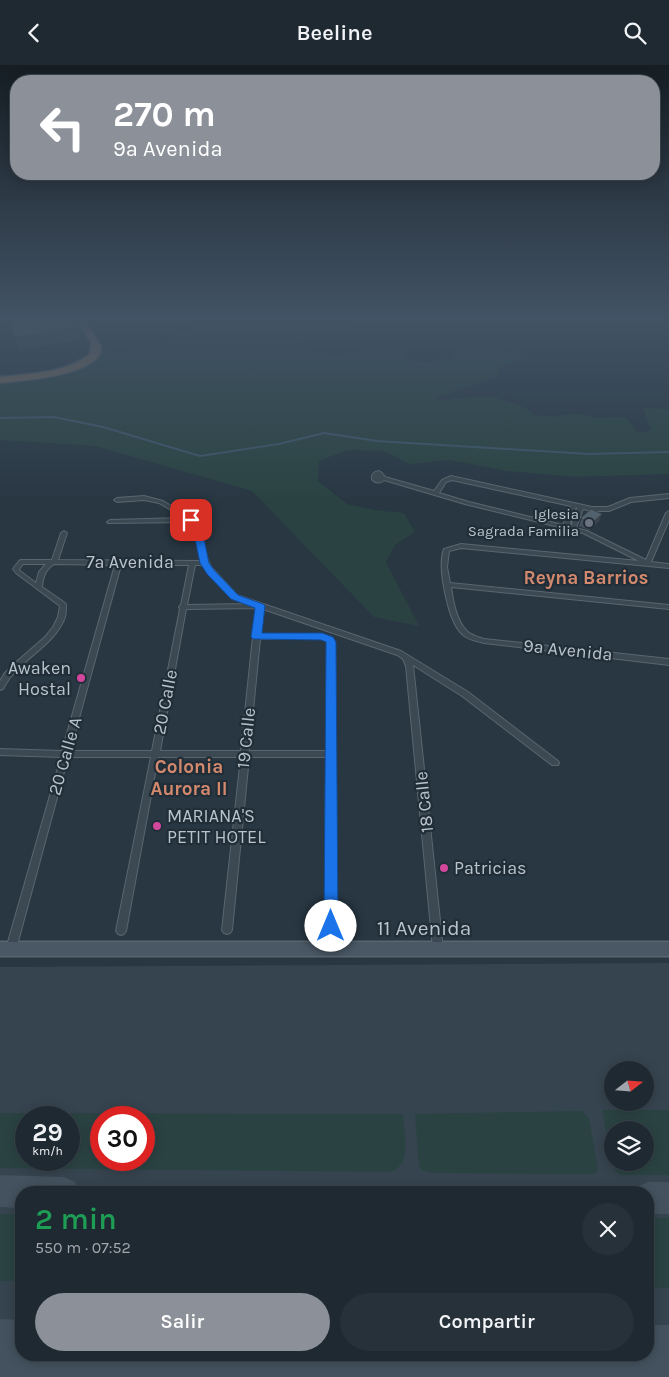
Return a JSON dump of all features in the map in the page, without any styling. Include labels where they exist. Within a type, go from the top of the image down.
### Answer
[{"type":"main road","name":"11 Avenida","points":[[5,949],[669,949]]},
{"type":"street","points":[[383,478],[436,494],[570,527],[603,540],[648,563]]},
{"type":"street","points":[[436,494],[444,481],[448,479],[577,507],[609,509],[630,500],[669,496]]},
{"type":"street","points":[[117,500],[144,498],[160,502],[177,510],[191,520],[198,534],[205,563],[228,592],[244,602],[399,653],[465,694],[555,763]]},
{"type":"street","points":[[570,527],[577,507]]},
{"type":"street","points":[[648,563],[669,513]]},
{"type":"street","points":[[110,522],[191,520]]},
{"type":"street","points":[[0,687],[10,671],[54,631],[62,617],[63,605],[40,587],[39,581],[44,569],[55,561],[64,533]]},
{"type":"street","points":[[669,566],[461,547],[450,548],[444,553],[442,564],[447,585],[669,607]]},
{"type":"street","name":"7a Avenida","points":[[40,587],[18,572],[16,569],[18,564],[21,562],[55,561],[205,563]]},
{"type":"street","name":"20 Calle A","points":[[5,949],[66,754],[120,562]]},
{"type":"street","name":"20 Calle","points":[[121,931],[192,563]]},
{"type":"street","name":"9a Avenida","points":[[447,585],[459,626],[469,636],[484,641],[669,663]]},
{"type":"street","points":[[182,607],[260,606]]},
{"type":"street","name":"19 Calle","points":[[226,930],[260,606]]},
{"type":"street","points":[[257,637],[315,636],[330,639],[332,647],[331,926]]},
{"type":"street","name":"18 Calle","points":[[405,657],[410,666],[438,949]]},
{"type":"street","points":[[0,752],[66,754],[332,754]]},
{"type":"shaded area","points":[[669,963],[669,1377],[0,1377],[0,967]]},
{"type":"green space","points":[[491,378],[436,398],[439,400],[491,396],[526,408],[534,415],[554,417],[568,414],[586,415],[595,418],[625,417],[638,433],[651,430],[643,408],[667,409],[669,410],[669,474],[574,477],[508,471],[449,460],[409,464],[384,451],[348,450],[319,461],[318,481],[347,504],[375,510],[404,513],[415,532],[395,545],[386,562],[419,626],[374,617],[252,491],[95,446],[0,440],[0,382],[43,379]]},
{"type":"green space","points":[[602,1110],[669,1110],[669,1175],[621,1175],[616,1171],[654,1171],[654,1121],[604,1121]]},
{"type":"green space","points":[[582,1111],[589,1119],[598,1169],[595,1174],[433,1173],[423,1171],[419,1166],[415,1114]]},
{"type":"green space","points":[[0,1113],[15,1113],[15,1168],[0,1168]]},
{"type":"green space","points":[[80,1113],[90,1113],[90,1169],[80,1169]]},
{"type":"green space","points":[[155,1113],[403,1114],[406,1147],[404,1156],[402,1163],[397,1169],[390,1172],[155,1170]]},
{"type":"green space","points":[[0,1214],[15,1214],[15,1281],[0,1281]]},
{"type":"green space","points":[[654,1218],[669,1218],[669,1288],[654,1287]]},
{"type":"building","points":[[591,509],[602,514],[592,523],[581,519],[582,517]]},
{"type":"waterway","points":[[0,418],[54,417],[103,427],[200,456],[279,444],[324,433],[377,441],[589,454],[669,452]]},
{"type":"taxiway","points":[[0,1191],[15,1191]]},
{"type":"taxiway","points":[[654,1198],[669,1198]]},
{"type":"taxiway","points":[[114,1366],[119,1361]]},
{"type":"taxiway","points":[[172,1361],[175,1367]]},
{"type":"taxiway","points":[[598,1371],[611,1361]]},
{"type":"taxiway","points":[[639,1361],[649,1371]]},
{"type":"taxiway","points":[[262,1368],[286,1377]]},
{"type":"runway","points":[[0,1365],[669,1371]]},
{"type":"place","name":"Iglesia Sagrada Familia","points":[[589,523]]},
{"type":"place","name":"Awaken Hostal","points":[[81,678]]},
{"type":"place","name":"MARIANA'S PETIT HOTEL","points":[[157,826]]},
{"type":"place","name":"Patricias","points":[[444,868]]},
{"type":"district","name":"Reyna Barrios","points":[[586,578]]},
{"type":"district","name":"Colonia Aurora II","points":[[189,778]]},
{"type":"route","points":[[191,520],[198,534],[205,563],[211,572],[228,592],[235,597],[244,602],[260,606],[257,637],[326,637],[330,639],[332,647],[331,926]]}]
